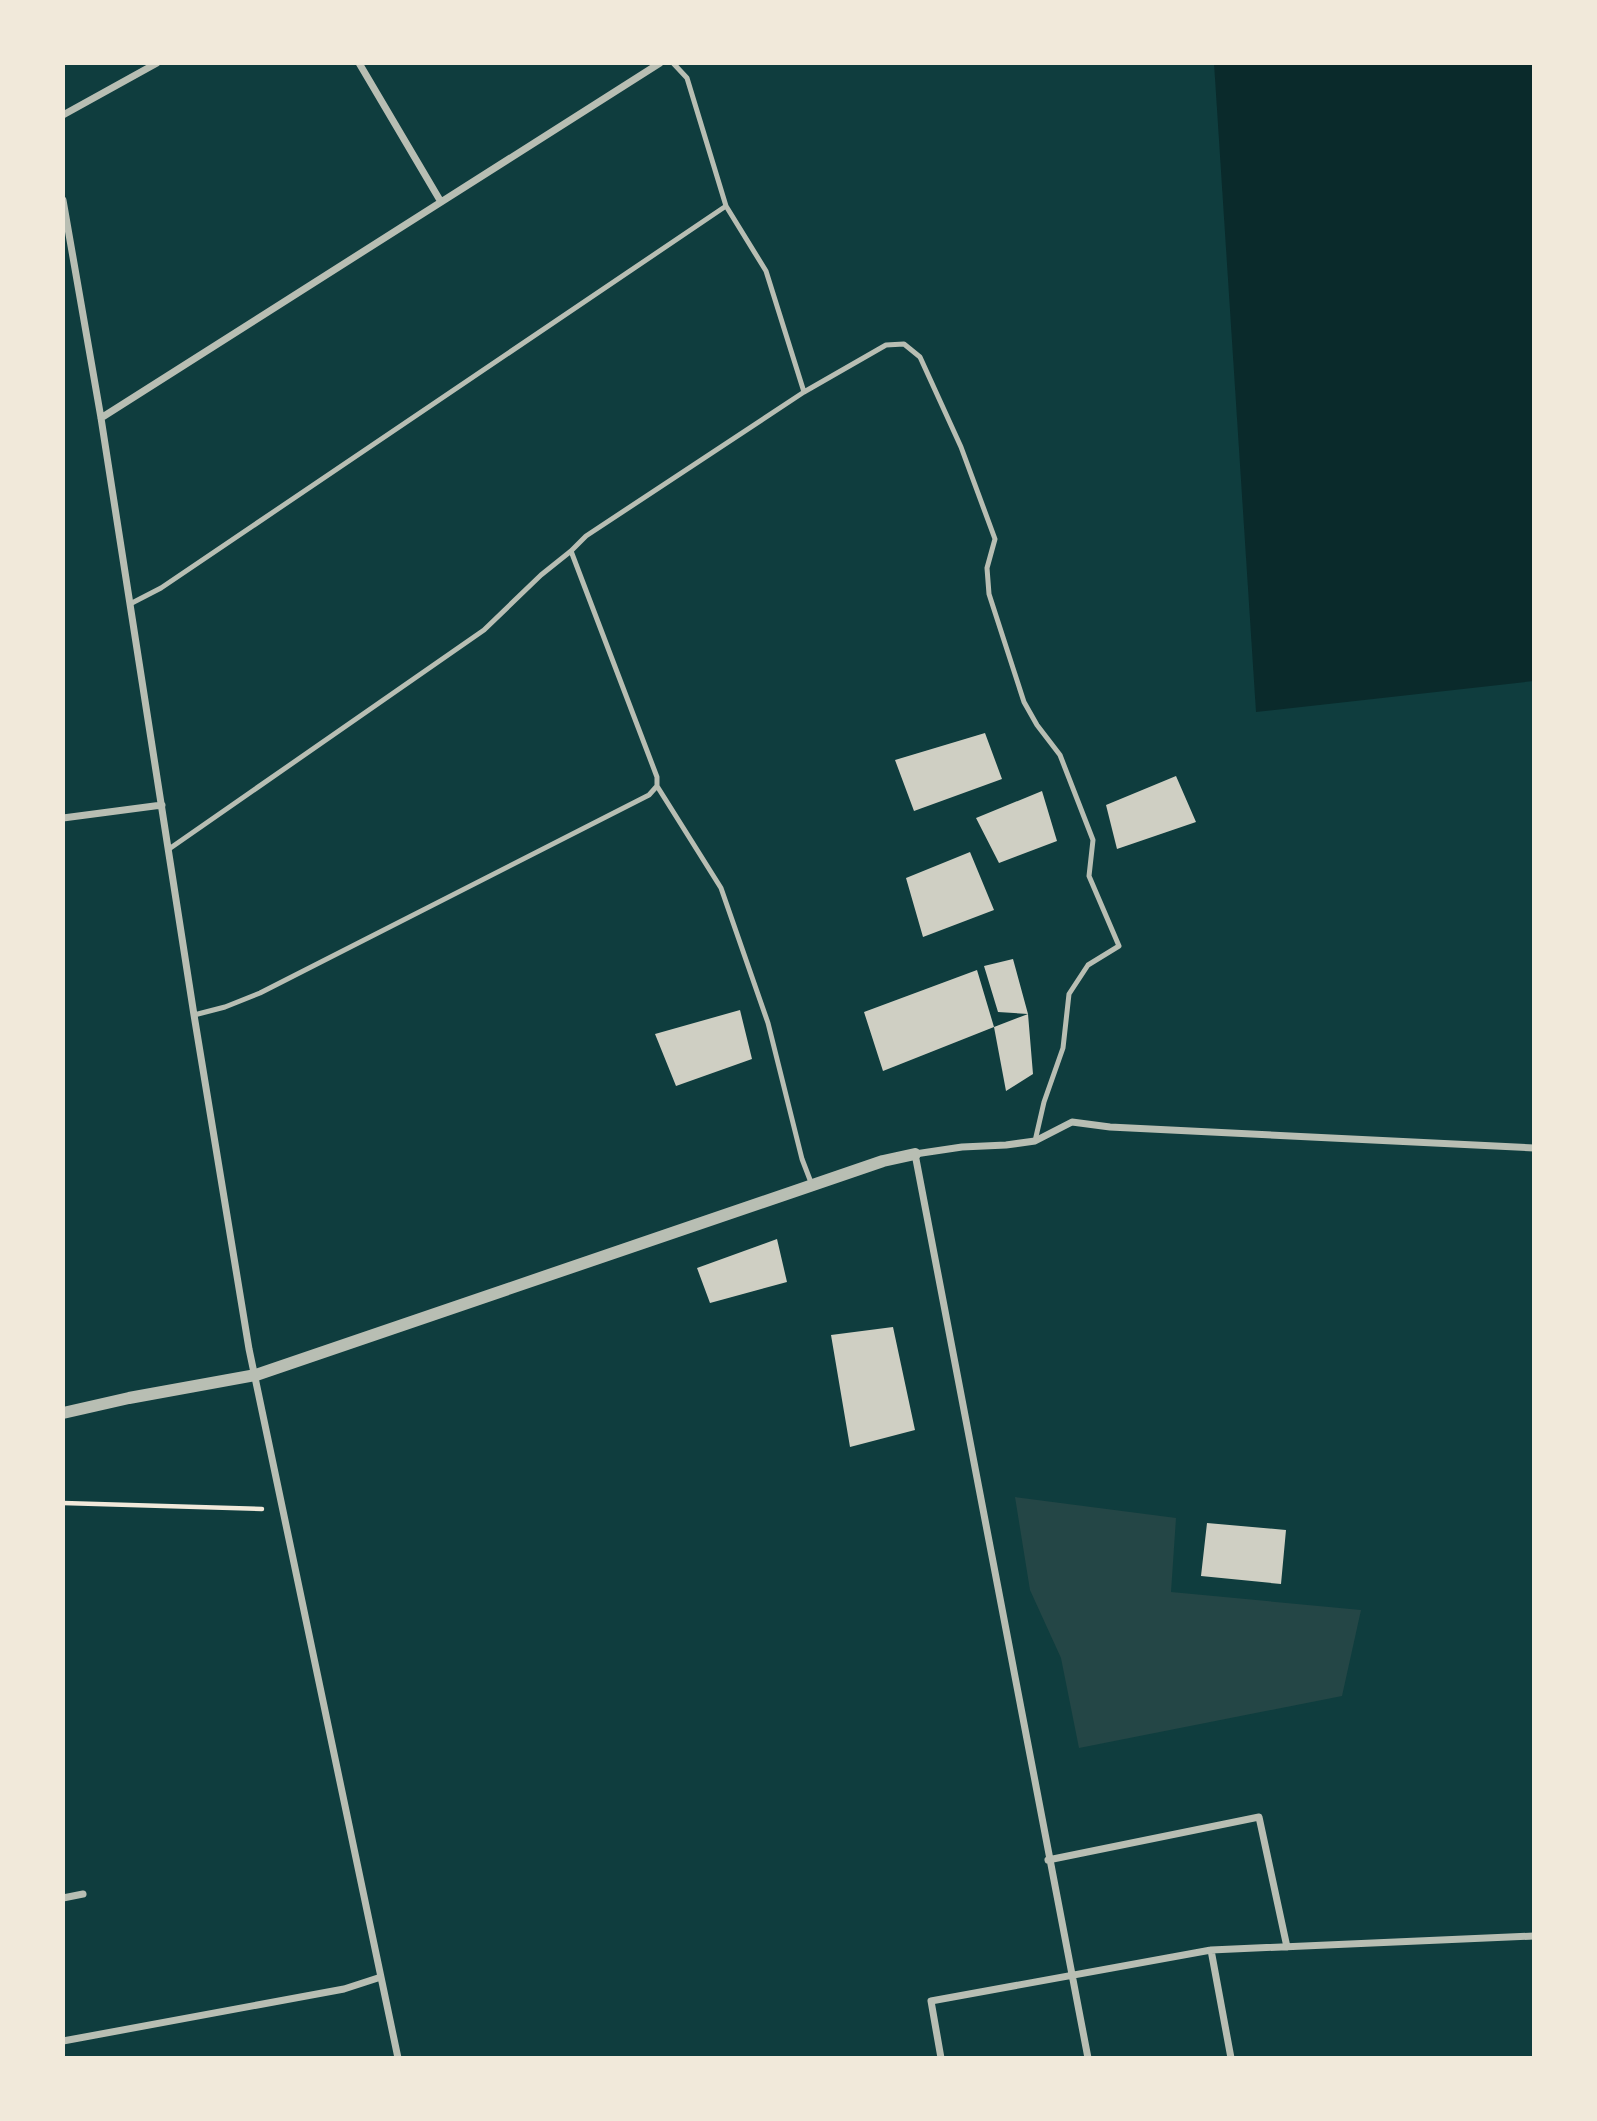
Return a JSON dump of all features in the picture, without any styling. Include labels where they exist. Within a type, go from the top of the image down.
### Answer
[{"type":"street","points":[[63,115],[157,63]]},
{"type":"street","points":[[359,63],[440,202]]},
{"type":"street","points":[[101,418],[660,63]]},
{"type":"street","points":[[63,200],[101,418],[249,1349],[398,2058]]},
{"type":"street","points":[[63,818],[162,804]]},
{"type":"street","points":[[63,1413],[256,1375],[883,1161],[962,1147],[1035,1141],[1072,1122],[1110,1127],[1534,1148]]},
{"type":"street","points":[[915,1154],[1087,2058]]},
{"type":"street","points":[[1048,1860],[1259,1818],[1287,1947]]},
{"type":"street","points":[[63,1898],[83,1894]]},
{"type":"street","points":[[942,2058],[931,2001],[1210,1950],[1534,1936]]},
{"type":"street","points":[[1210,1950],[1231,2058]]},
{"type":"street","points":[[63,2041],[344,1989],[381,1977]]},
{"type":"lane","points":[[673,63],[687,78],[726,206],[766,271],[804,392]]},
{"type":"lane","points":[[130,604],[161,588],[726,206]]},
{"type":"lane","points":[[169,849],[484,630],[586,536],[804,392],[886,345],[904,344],[920,357],[961,447],[995,539],[987,568],[989,594],[1024,702],[1037,725],[1060,755],[1093,840],[1089,876],[1119,946],[1088,965],[1069,994],[1063,1048],[1044,1102],[1035,1141]]},
{"type":"lane","points":[[571,551],[657,777],[657,786],[721,888],[768,1023],[802,1159],[812,1185]]},
{"type":"lane","points":[[194,1015],[225,1007],[260,993],[649,795],[657,786]]},
{"type":"path","points":[[63,1503],[283,1510]]},
{"type":"shaded area","points":[[1214,63],[1534,63],[1534,681],[1256,712]]},
{"type":"shaded area","points":[[1015,1497],[1176,1518],[1171,1592],[1361,1610],[1342,1696],[1079,1748],[1061,1658],[1030,1590]]},
{"type":"building","points":[[985,733],[1002,779],[914,811],[895,760]]},
{"type":"building","points":[[1176,776],[1196,822],[1117,849],[1106,805]]},
{"type":"building","points":[[1042,791],[1057,841],[999,863],[976,818]]},
{"type":"building","points":[[970,852],[994,910],[923,937],[906,878]]},
{"type":"building","points":[[1013,959],[1028,1014],[998,1012],[984,966]]},
{"type":"building","points":[[977,970],[994,1027],[883,1071],[864,1012]]},
{"type":"building","points":[[740,1010],[752,1059],[676,1086],[655,1034]]},
{"type":"building","points":[[1028,1014],[1033,1074],[1006,1091],[994,1027]]},
{"type":"building","points":[[777,1239],[787,1282],[710,1303],[697,1268]]},
{"type":"building","points":[[893,1327],[915,1430],[850,1447],[831,1335]]},
{"type":"building","points":[[1207,1523],[1286,1530],[1281,1584],[1201,1576]]}]
